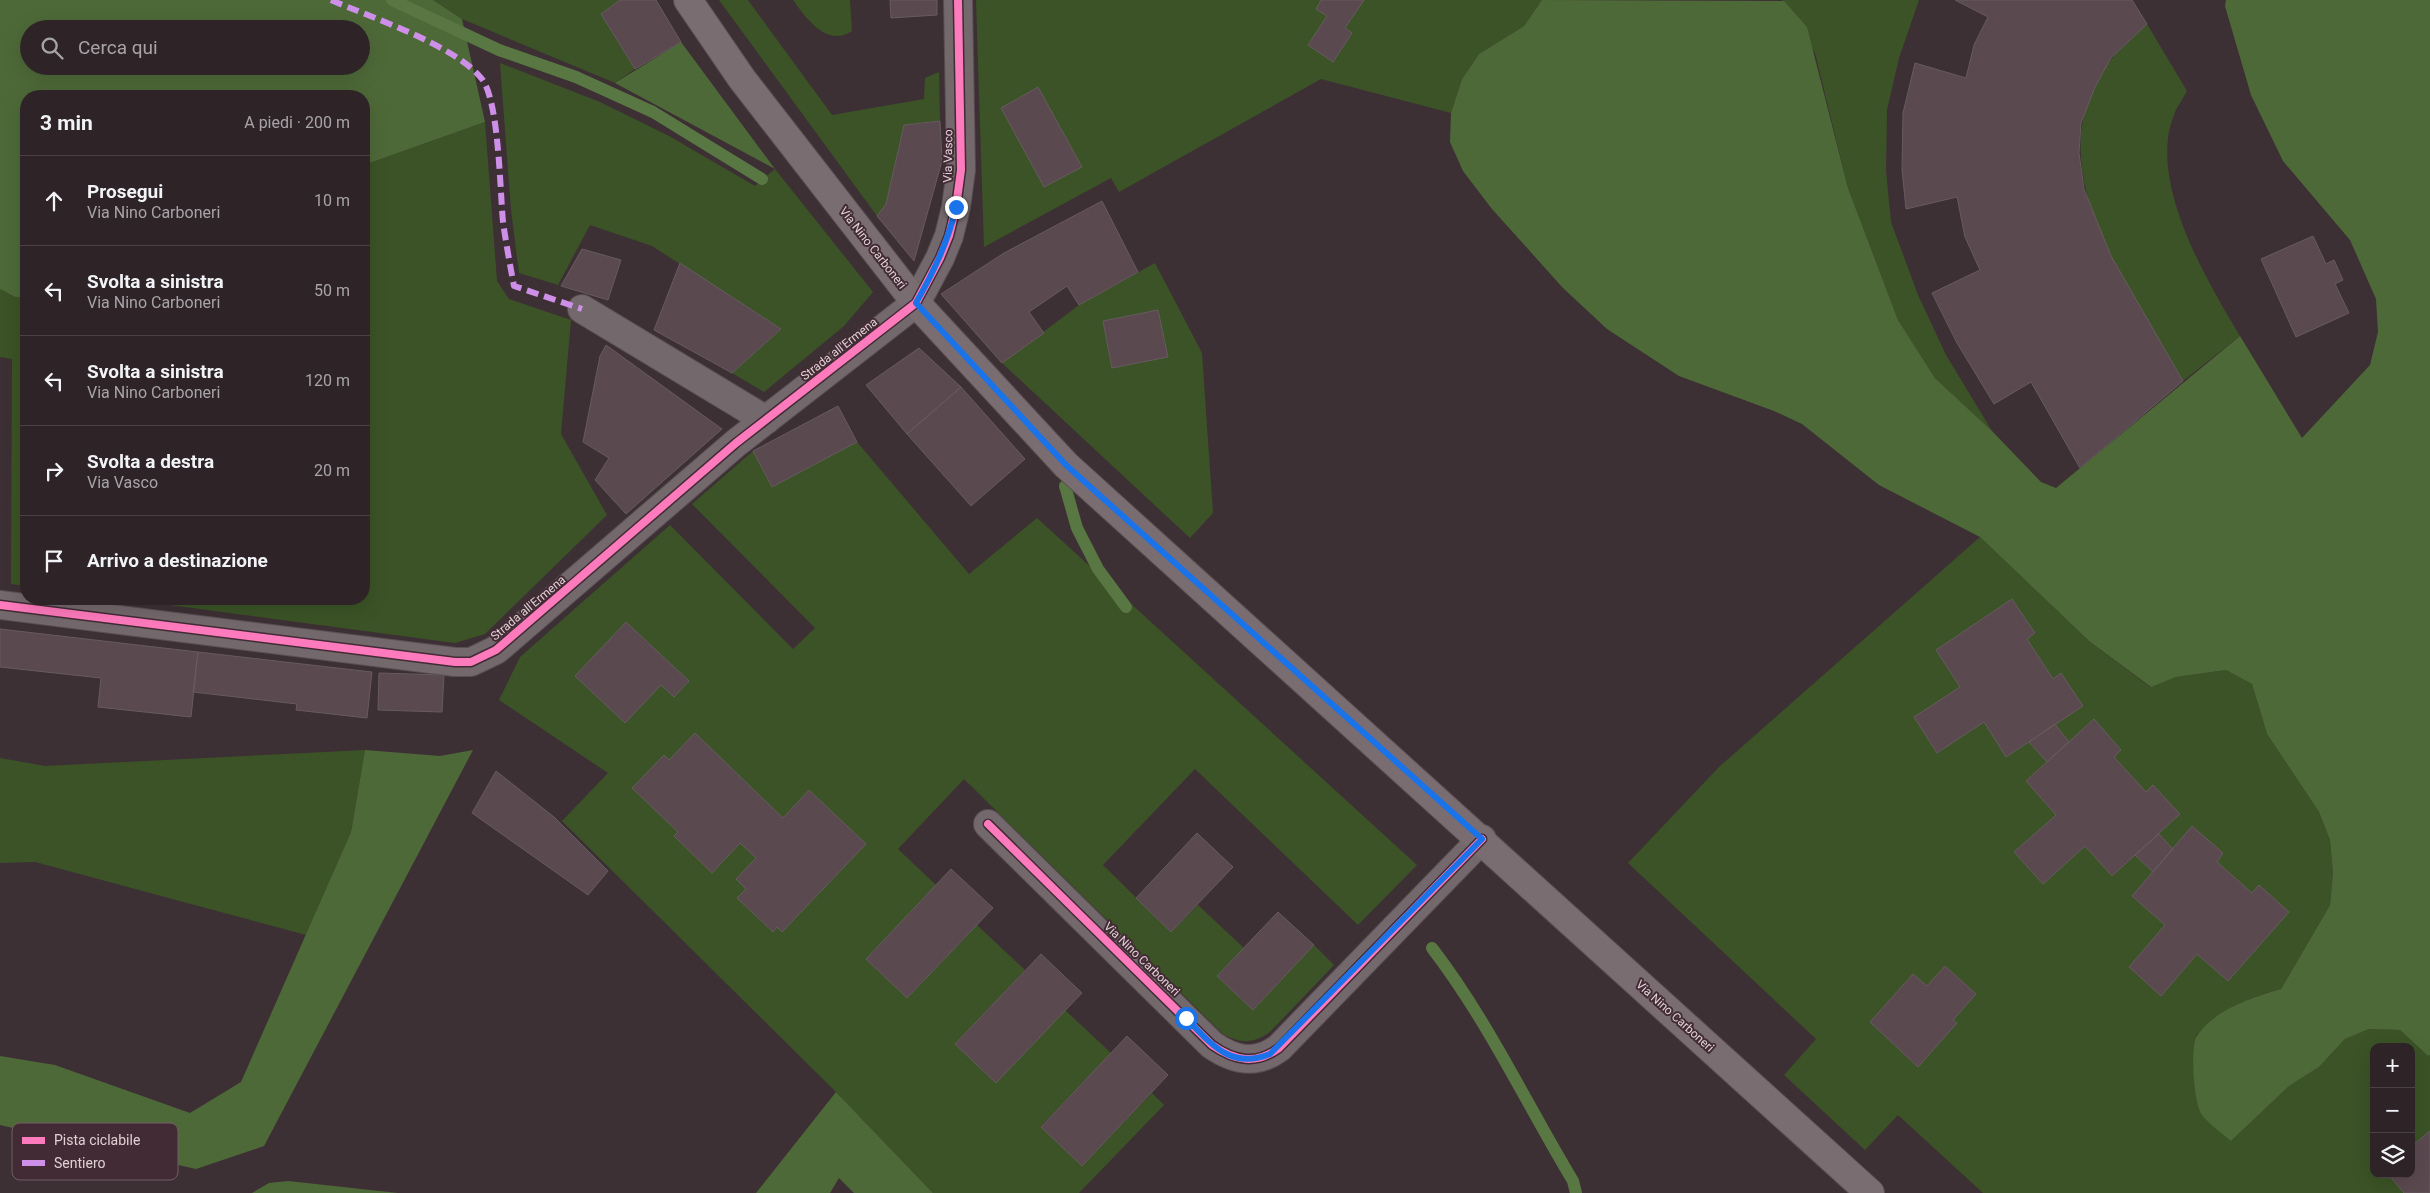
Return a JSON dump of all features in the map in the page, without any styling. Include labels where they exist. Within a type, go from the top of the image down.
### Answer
[{"type":"main road","name":"Via Nino Carboneri","points":[[688,0],[742,79],[916,303],[1066,465],[1482,839],[1870,1193]]},
{"type":"street","name":"Via Vasco","points":[[916,303],[940,258],[949,236],[959,189],[961,170],[958,0]]},
{"type":"street","name":"Strada all'Ermena","points":[[0,605],[455,662],[471,662],[484,657],[508,641],[728,450],[916,303]]},
{"type":"street","points":[[582,309],[766,420]]},
{"type":"street","name":"Via Nino Carboneri","points":[[988,824],[1212,1045],[1230,1056],[1246,1060],[1261,1058],[1279,1048],[1482,839]]},
{"type":"green space","points":[[0,0],[433,0],[462,19],[485,122],[370,163],[370,90],[20,90],[20,297],[15,297],[0,289]]},
{"type":"green space","points":[[433,0],[620,0],[601,14],[635,69],[615,83],[462,19]]},
{"type":"green space","points":[[719,0],[748,0],[832,115],[924,99],[925,78],[939,72],[940,121],[904,125],[886,204],[877,216]]},
{"type":"green space","points":[[793,0],[850,0],[852,31],[834,36],[818,29]]},
{"type":"green space","points":[[976,0],[1542,0],[1524,26],[1479,54],[1462,79],[1451,113],[1321,79],[1119,192],[1111,178],[984,247]]},
{"type":"green space","points":[[1542,0],[1784,1],[1807,27],[1848,188],[1898,320],[1935,378],[1992,431],[2041,482],[2056,488],[2240,336],[2302,438],[2370,365],[2378,332],[2376,299],[2350,240],[2283,161],[2251,95],[2225,6],[2226,0],[2430,0],[2430,1055],[2428,1056],[2400,1030],[2369,1029],[2345,1039],[2319,1067],[2289,1086],[2231,1141],[2212,1126],[2202,1115],[2197,1100],[2193,1062],[2195,1040],[2198,1034],[2215,1017],[2236,1005],[2281,989],[2330,905],[2333,873],[2330,840],[2319,812],[2267,734],[2252,684],[2226,670],[2176,677],[2151,687],[2089,641],[1980,537],[1879,485],[1802,424],[1774,411],[1679,376],[1607,329],[1563,288],[1492,209],[1463,171],[1450,142],[1451,113],[1462,79],[1479,54],[1524,26]]},
{"type":"green space","points":[[1782,0],[1919,0],[1899,58],[1887,110],[1886,170],[1891,222],[1918,295],[1946,355],[1992,431],[1935,378],[1898,320],[1848,188],[1815,53]]},
{"type":"green space","points":[[2147,24],[2187,91],[2175,112],[2168,141],[2168,170],[2174,199],[2184,230],[2197,259],[2240,336],[2183,381],[2130,293],[2106,247],[2089,201],[2081,155],[2086,109],[2107,66]]},
{"type":"green space","points":[[681,42],[775,169],[615,83]]},
{"type":"green space","points":[[500,63],[600,102],[669,136],[755,186],[775,169],[873,292],[844,326],[764,392],[732,373],[781,329],[652,246],[590,225],[558,285],[519,273],[511,210]]},
{"type":"green space","points":[[485,122],[497,281],[509,299],[571,320],[561,434],[607,515],[485,634],[455,643],[170,605],[370,605],[370,163]]},
{"type":"green space","points":[[1155,263],[1202,353],[1213,513],[1190,538],[1002,363],[1079,305]]},
{"type":"green space","points":[[0,289],[15,297],[20,297],[20,585],[11,584],[12,359],[0,357]]},
{"type":"green space","points":[[857,442],[969,574],[1037,518],[1417,865],[1358,925],[1195,769],[1103,865],[1171,932],[1198,905],[1244,948],[1217,976],[1253,1010],[1314,945],[1334,965],[1271,1031],[1253,1040],[1236,1040],[1223,1034],[964,779],[898,849],[936,885],[866,959],[907,998],[977,925],[1025,970],[955,1044],[1065,1010],[1111,1053],[1041,1126],[1082,1166],[1152,1093],[1164,1105],[1079,1193],[933,1193],[836,1092],[562,821],[608,773],[499,700],[520,657],[670,525],[793,649],[815,628],[692,504],[753,451],[772,487]]},
{"type":"green space","points":[[1980,537],[2089,641],[2150,687],[2176,677],[2226,670],[2252,684],[2267,734],[2319,812],[2330,840],[2333,873],[2330,905],[2281,989],[2255,997],[2235,1006],[2216,1018],[2196,1035],[2231,1141],[2289,1086],[2319,1067],[2345,1039],[2369,1029],[2400,1030],[2414,1043],[2370,1043],[2370,1178],[2415,1178],[2415,1044],[2428,1056],[2430,1055],[2430,1193],[1983,1193],[1898,1115],[1865,1150],[1784,1075],[1816,1039],[1628,863],[1719,767]]},
{"type":"green space","points":[[365,750],[351,832],[306,935],[35,862],[0,863],[0,758],[45,766]]},
{"type":"green space","points":[[365,750],[440,756],[473,750],[264,1146],[196,1169],[178,1165],[178,1123],[12,1123],[12,1128],[0,1125],[0,1056],[55,1065],[190,1113],[241,1082],[351,832]]},
{"type":"green space","points":[[836,1092],[933,1193],[854,1193],[839,1178],[830,1193],[756,1193]]},
{"type":"green space","points":[[288,1181],[398,1193],[252,1193],[269,1183]]},
{"type":"building","points":[[620,0],[656,0],[681,42],[635,69],[601,14]]},
{"type":"building","points":[[890,0],[937,0],[937,15],[891,18]]},
{"type":"building","points":[[1321,0],[1364,0],[1345,28],[1352,33],[1333,62],[1308,45],[1327,16],[1316,9]]},
{"type":"building","points":[[1955,0],[2132,0],[2147,24],[2111,58],[2095,87],[2081,123],[2079,153],[2084,189],[2111,256],[2183,381],[2080,468],[2031,382],[1994,404],[1957,343],[1932,293],[1980,270],[1965,237],[1957,197],[1906,209],[1902,169],[1903,113],[1915,63],[1966,78],[1974,45],[1988,17]]},
{"type":"building","points":[[1038,87],[1082,167],[1044,187],[1001,108]]},
{"type":"building","points":[[940,121],[942,161],[914,261],[877,216],[886,204],[904,125]]},
{"type":"building","points":[[1102,201],[1138,272],[1079,305],[1067,286],[1029,312],[1044,333],[1002,363],[941,294],[1004,253]]},
{"type":"building","points":[[2313,236],[2326,264],[2334,260],[2343,280],[2335,284],[2349,313],[2296,337],[2261,259]]},
{"type":"building","points":[[582,249],[621,260],[608,300],[561,286]]},
{"type":"building","points":[[680,263],[781,329],[732,373],[654,330]]},
{"type":"building","points":[[1158,310],[1168,357],[1112,368],[1103,321]]},
{"type":"building","points":[[606,345],[722,429],[626,514],[595,480],[609,458],[583,442],[600,356]]},
{"type":"building","points":[[919,348],[961,387],[907,434],[866,385]]},
{"type":"building","points":[[961,387],[1025,459],[971,506],[907,434]]},
{"type":"building","points":[[838,406],[857,442],[772,487],[753,451]]},
{"type":"building","points":[[2012,599],[2035,633],[2027,639],[2053,679],[2061,673],[2083,706],[2006,757],[1984,722],[1937,753],[1914,717],[1960,687],[1936,650]]},
{"type":"building","points":[[626,622],[689,681],[674,697],[661,685],[625,723],[575,676]]},
{"type":"building","points":[[0,629],[198,652],[191,717],[98,707],[101,678],[0,667]]},
{"type":"building","points":[[198,652],[372,672],[367,718],[296,710],[297,704],[193,692]]},
{"type":"building","points":[[379,673],[444,675],[442,712],[378,710]]},
{"type":"building","points":[[2094,719],[2121,750],[2114,757],[2146,792],[2153,785],[2180,814],[2112,876],[2085,846],[2043,884],[2014,852],[2056,815],[2026,781]]},
{"type":"building","points":[[2055,724],[2069,742],[2047,762],[2029,742]]},
{"type":"building","points":[[695,733],[783,818],[809,790],[866,844],[782,932],[777,927],[773,932],[737,898],[746,889],[736,879],[756,858],[740,843],[712,873],[674,836],[678,832],[632,788],[664,755],[669,760]]},
{"type":"building","points":[[496,771],[554,817],[608,871],[588,895],[472,813]]},
{"type":"building","points":[[2192,826],[2223,853],[2217,862],[2252,893],[2259,885],[2289,912],[2228,981],[2197,954],[2161,996],[2129,967],[2165,925],[2132,896]]},
{"type":"building","points":[[1197,833],[1233,867],[1171,932],[1136,898]]},
{"type":"building","points":[[2159,834],[2173,849],[2153,872],[2135,855]]},
{"type":"building","points":[[951,869],[993,908],[907,998],[866,959]]},
{"type":"building","points":[[1278,912],[1314,945],[1253,1010],[1217,976]]},
{"type":"building","points":[[1041,954],[1082,993],[996,1083],[955,1044]]},
{"type":"building","points":[[1945,966],[1976,994],[1953,1020],[1957,1023],[1918,1067],[1870,1022],[1913,974],[1927,986]]},
{"type":"building","points":[[1127,1036],[1168,1075],[1082,1166],[1041,1127]]},
{"type":"building","points":[[2430,1131],[2430,1193],[2404,1193],[2391,1178],[2415,1178],[2415,1144]]},
{"type":"waterway","points":[[392,0],[499,50],[576,77],[653,112],[762,179]]},
{"type":"waterway","points":[[1065,486],[1077,528],[1098,569],[1126,607]]},
{"type":"waterway","points":[[1432,948],[1489,1033],[1573,1181],[1576,1193]]},
{"type":"marked path","points":[[331,0],[433,44],[453,55],[482,79],[488,90],[492,106],[500,169],[503,222],[514,286],[582,309]]},
{"type":"cycle path","points":[[0,605],[455,662],[471,662],[496,650],[736,443],[916,303],[940,258],[949,236],[956,207],[961,170],[958,0]]},
{"type":"cycle path","points":[[988,824],[1212,1045],[1229,1055],[1246,1059],[1262,1057],[1279,1048],[1482,839]]},
{"type":"route","points":[[956,207],[949,236],[940,258],[916,303],[1066,465],[1482,839],[1279,1048],[1270,1054],[1253,1060],[1246,1060],[1221,1052],[1186,1018]]}]
